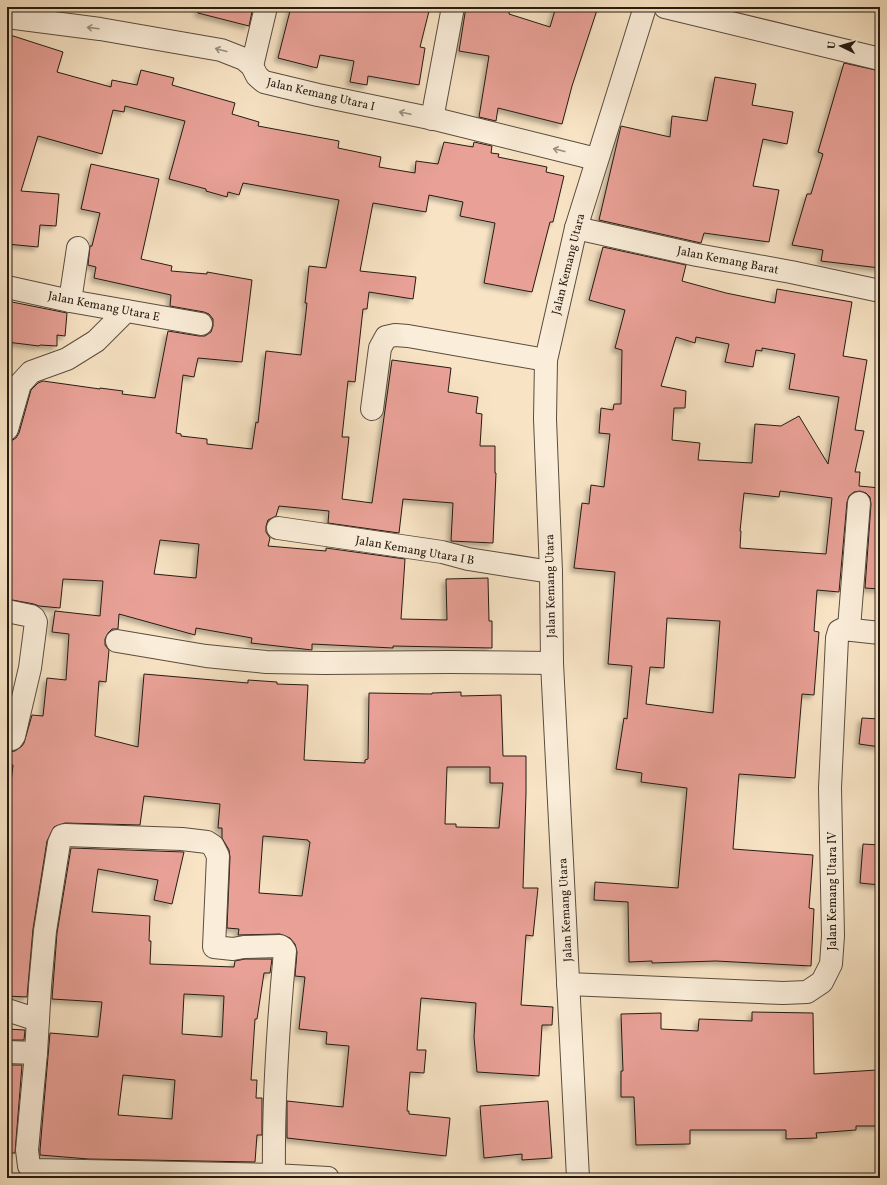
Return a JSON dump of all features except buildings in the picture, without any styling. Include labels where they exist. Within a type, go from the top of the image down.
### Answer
[{"type":"street","points":[[252,66],[266,7]]},
{"type":"street","points":[[432,119],[453,7]]},
{"type":"street","name":"Jalan Kemang Utara","points":[[578,1178],[552,663],[551,572],[545,419],[546,360],[576,228],[596,159],[645,7]]},
{"type":"street","points":[[665,7],[880,59]]},
{"type":"street","name":"Jalan Kemang Utara I","points":[[7,17],[100,29],[221,50],[244,58],[252,66],[257,76],[264,82],[432,119],[596,159]]},
{"type":"street","name":"Jalan Kemang Barat","points":[[576,228],[697,255],[792,272],[880,291]]},
{"type":"street","points":[[70,301],[78,248]]},
{"type":"street","name":"Jalan Kemang Utara E","points":[[7,287],[70,301],[201,324]]},
{"type":"street","points":[[7,429],[20,384],[24,378],[31,372],[67,359],[96,341],[126,311]]},
{"type":"street","points":[[372,409],[380,348],[386,337],[395,335],[408,336],[546,360]]},
{"type":"street","points":[[859,503],[849,628],[880,633]]},
{"type":"street","name":"Jalan Kemang Utara I B","points":[[278,528],[442,552],[468,559],[551,572]]},
{"type":"street","points":[[7,611],[31,616],[36,622],[30,668],[14,736],[12,739],[7,740]]},
{"type":"street","name":"Jalan Kemang Utara IV","points":[[568,984],[783,993],[807,992],[822,982],[831,964],[833,936],[830,788],[837,638],[839,631],[849,628]]},
{"type":"street","points":[[117,642],[206,656],[266,662],[552,663]]},
{"type":"street","points":[[274,1176],[279,1021],[285,951],[280,946],[244,947],[233,949],[214,947],[218,856],[213,846],[207,842],[182,839],[122,836],[62,836],[59,843],[46,931],[28,1150],[29,1166],[34,1170],[81,1174],[328,1178]]},
{"type":"street","points":[[7,1010],[38,1020]]},
{"type":"street","points":[[7,1052],[36,1053]]}]
